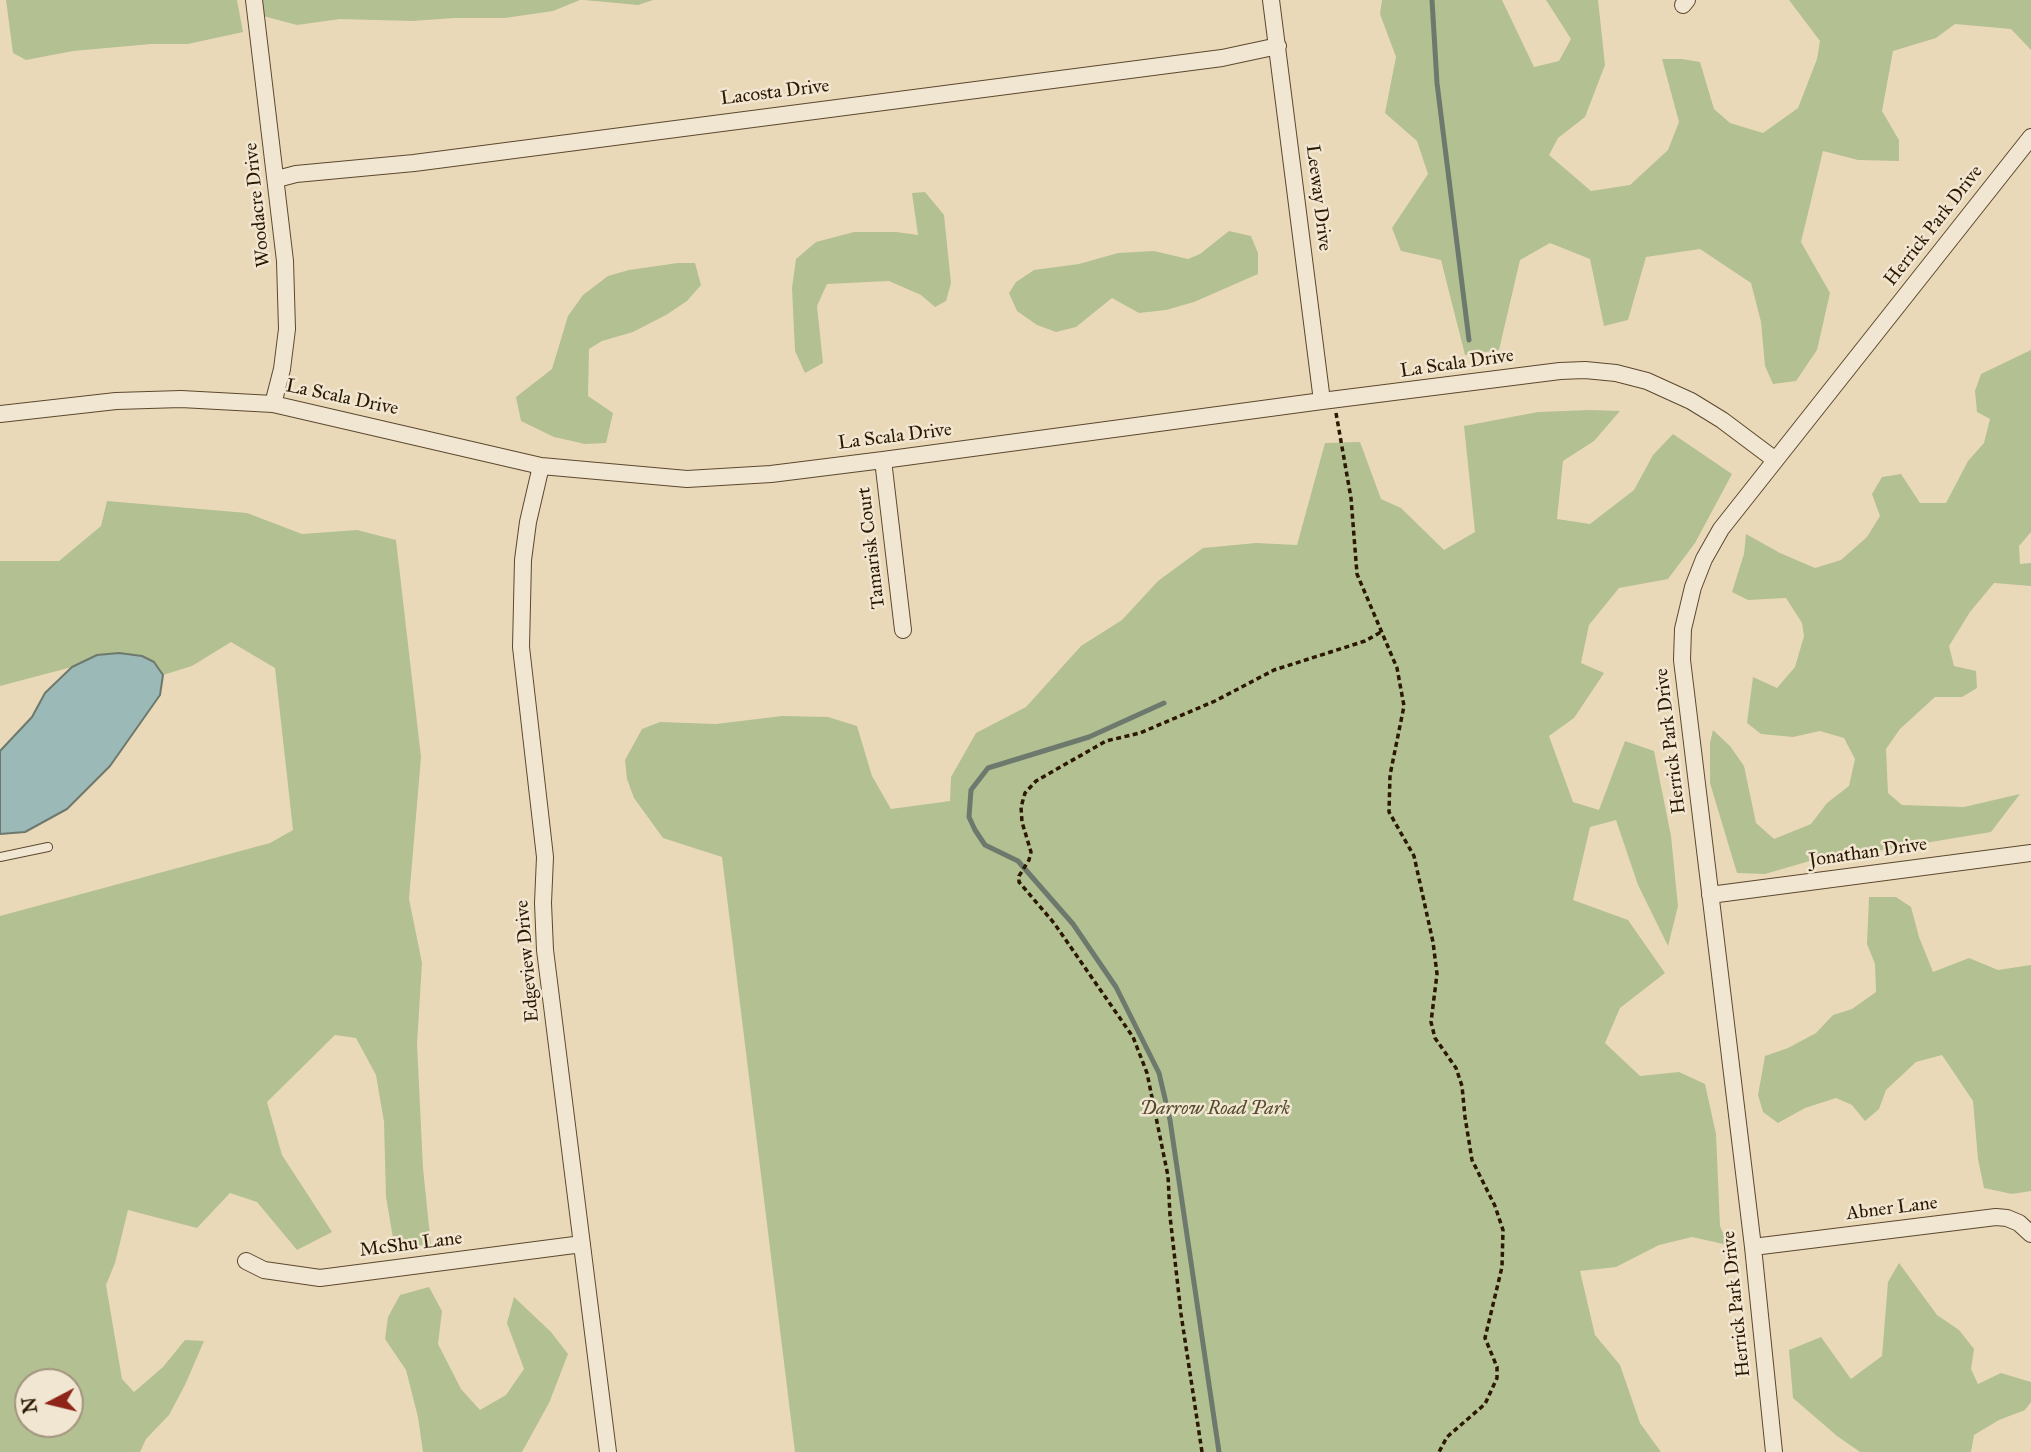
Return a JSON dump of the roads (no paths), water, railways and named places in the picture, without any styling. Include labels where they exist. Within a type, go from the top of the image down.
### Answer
[{"type":"street","name":"Woodacre Drive","points":[[254,0],[277,179],[288,308],[282,369],[273,404]]},
{"type":"street","name":"Leeway Drive","points":[[1271,0],[1328,401]]},
{"type":"street","name":"Lacosta Drive","points":[[277,179],[296,174],[414,163],[1222,58],[1278,46]]},
{"type":"street","name":"Herrick Park Drive","points":[[1774,1452],[1753,1247],[1682,660],[1684,629],[1693,587],[1704,559],[1721,529],[2031,137]]},
{"type":"street","name":"La Scala Drive","points":[[0,414],[116,401],[168,399],[273,404],[541,466],[687,479],[771,474],[1560,371],[1585,370],[1616,373],[1647,381],[1691,401],[1722,420],[1774,459]]},
{"type":"street","name":"Tamarisk Court","points":[[883,460],[903,630]]},
{"type":"street","name":"Edgeview Drive","points":[[541,466],[528,522],[523,560],[521,646],[545,857],[545,950],[608,1452]]},
{"type":"street","name":"Jonathan Drive","points":[[1710,895],[2031,853]]},
{"type":"street","name":"Abner Lane","points":[[1753,1247],[1996,1217],[2019,1223],[2031,1234]]},
{"type":"street","name":"McShu Lane","points":[[246,1261],[264,1270],[320,1278],[582,1244]]},
{"type":"lane","points":[[0,857],[48,847]]},
{"type":"water","points":[[119,653],[142,656],[154,662],[163,675],[160,695],[110,766],[67,809],[25,832],[0,834],[0,751],[32,717],[45,693],[72,667],[97,655]]},
{"type":"waterway","points":[[1432,0],[1437,83],[1469,340]]},
{"type":"waterway","points":[[1164,703],[1089,737],[988,768],[971,790],[969,817],[985,845],[1018,861],[1073,924],[1116,987],[1159,1073],[1170,1120],[1219,1452]]},
{"type":"park label","name":"Darrow Road Park","points":[[1215,1109]]}]
